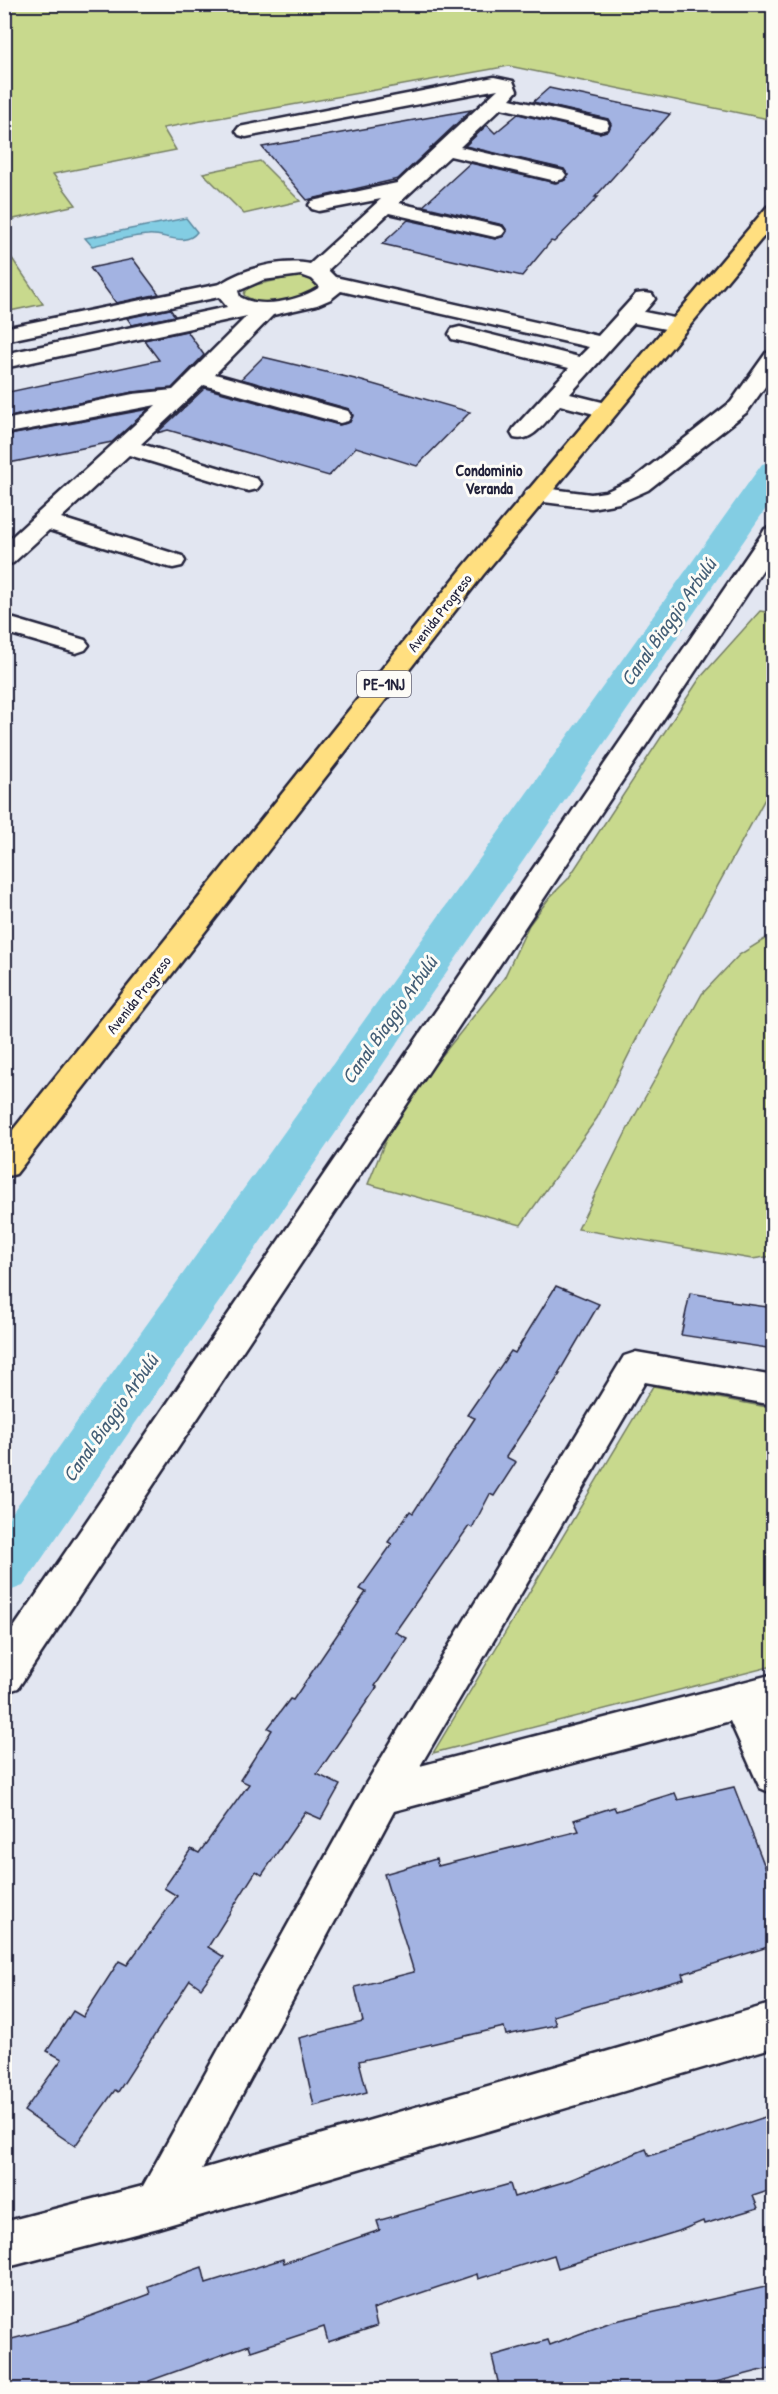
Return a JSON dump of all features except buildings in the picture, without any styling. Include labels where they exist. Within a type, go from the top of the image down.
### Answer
[{"type":"main road","name":"Avenida Progreso","points":[[4,1165],[474,570],[676,325],[774,211]]},
{"type":"street","points":[[4,361],[259,309],[320,284],[385,206],[499,102],[508,91],[506,85],[494,83],[246,131]]},
{"type":"street","points":[[499,102],[600,125]]},
{"type":"street","points":[[445,149],[556,175]]},
{"type":"street","points":[[319,205],[404,188]]},
{"type":"street","points":[[385,206],[495,231]]},
{"type":"street","points":[[4,335],[227,289],[242,280],[287,270],[381,315]]},
{"type":"street","points":[[320,284],[602,344]]},
{"type":"street","points":[[227,289],[229,301],[238,307],[259,309]]},
{"type":"street","points":[[522,433],[636,307],[676,325]]},
{"type":"street","points":[[4,558],[200,377],[259,309]]},
{"type":"street","points":[[437,329],[583,365]]},
{"type":"street","points":[[536,494],[591,501],[611,498],[640,485],[739,407],[774,358]]},
{"type":"street","points":[[200,377],[340,416]]},
{"type":"street","points":[[4,427],[142,399],[179,396]]},
{"type":"street","points":[[555,397],[606,410]]},
{"type":"street","points":[[124,447],[249,484]]},
{"type":"street","points":[[45,521],[173,561]]},
{"type":"street","points":[[4,1676],[774,534]]},
{"type":"street","points":[[4,624],[76,645]]},
{"type":"street","points":[[158,2205],[381,1795],[636,1366],[774,1391]]},
{"type":"street","points":[[381,1795],[757,1697],[774,1774]]},
{"type":"street","points":[[4,2245],[158,2205],[774,2025]]},
{"type":"green space","points":[[4,5],[773,5],[773,120],[509,66],[163,128],[176,150],[53,174],[76,205],[5,221]]},
{"type":"green space","points":[[260,161],[300,201],[244,214],[203,173]]},
{"type":"green space","points":[[5,248],[43,304],[5,312]]},
{"type":"green space","points":[[296,276],[316,278],[322,286],[319,290],[281,301],[261,302],[244,295],[250,286]]},
{"type":"green space","points":[[760,611],[773,613],[773,784],[660,992],[597,1118],[521,1225],[368,1184],[397,1112],[504,978],[529,925],[550,897],[568,879],[700,678]]},
{"type":"green space","points":[[773,934],[773,1256],[752,1259],[578,1229],[627,1130],[702,994],[739,955]]},
{"type":"green space","points":[[653,1386],[773,1408],[773,1666],[433,1753]]},
{"type":"water","points":[[186,218],[197,232],[187,239],[148,235],[92,246],[85,238]]},
{"type":"waterway","name":"Canal Biaggio Arbulú","points":[[4,1569],[774,471]]},
{"type":"district","name":"Condominio Veranda","points":[[489,479]]}]
